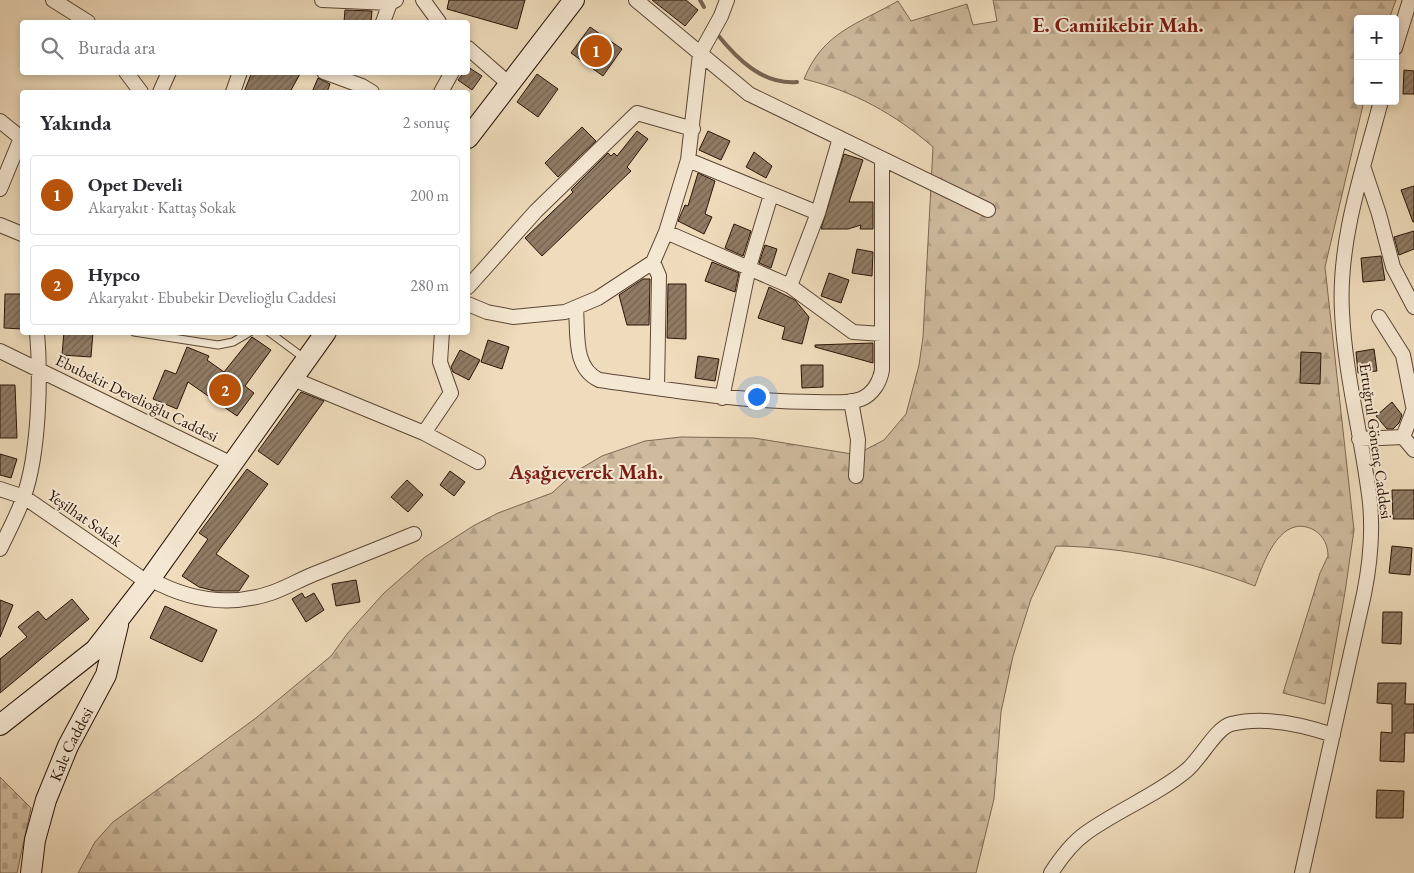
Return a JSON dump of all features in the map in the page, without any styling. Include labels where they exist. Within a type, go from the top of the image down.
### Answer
[{"type":"main road","points":[[470,135],[508,83],[574,0]]},
{"type":"main road","points":[[0,725],[95,650],[148,581],[324,335]]},
{"type":"main road","name":"Kale Caddesi","points":[[31,873],[35,840],[46,800],[68,746],[106,674],[120,618]]},
{"type":"street","points":[[53,0],[85,20]]},
{"type":"street","points":[[322,0],[393,2],[384,20]]},
{"type":"street","points":[[423,0],[438,20]]},
{"type":"street","points":[[636,0],[749,94],[988,210]]},
{"type":"street","points":[[470,305],[487,312],[513,316],[545,315],[576,308],[598,298],[653,262],[666,232],[688,160],[700,54],[721,16],[727,0]]},
{"type":"street","points":[[1399,35],[1410,0]]},
{"type":"street","points":[[470,50],[508,83]]},
{"type":"street","points":[[128,75],[139,90]]},
{"type":"street","points":[[161,90],[168,75]]},
{"type":"street","points":[[234,90],[239,75]]},
{"type":"street","points":[[332,75],[367,89],[367,75]]},
{"type":"street","points":[[442,90],[450,75]]},
{"type":"street","name":"Ertuğrul Gönenç Caddesi","points":[[1302,873],[1364,594],[1371,550],[1370,505],[1344,335],[1342,287],[1346,238],[1380,105]]},
{"type":"street","points":[[470,285],[536,210],[637,114],[693,129]]},
{"type":"street","points":[[0,121],[20,137]]},
{"type":"street","points":[[790,286],[818,213],[840,138]]},
{"type":"street","points":[[0,189],[20,140]]},
{"type":"street","points":[[576,308],[581,363],[584,371],[599,380],[722,398],[797,402],[851,402],[868,395],[878,384],[882,370],[882,159]]},
{"type":"street","points":[[688,160],[818,213]]},
{"type":"street","points":[[1364,169],[1380,214],[1393,267],[1414,308]]},
{"type":"street","points":[[722,398],[749,268],[771,195]]},
{"type":"street","points":[[0,225],[20,233]]},
{"type":"street","points":[[666,232],[790,286],[853,332],[882,334]]},
{"type":"street","points":[[653,262],[659,276],[657,388]]},
{"type":"street","points":[[1380,317],[1403,355],[1413,411],[1403,437]]},
{"type":"street","points":[[0,549],[24,497],[32,468],[40,370],[37,335]]},
{"type":"street","points":[[424,433],[451,393],[440,362],[442,335]]},
{"type":"street","name":"Ebubekir Develioğlu Caddesi","points":[[0,351],[232,464]]},
{"type":"street","points":[[293,379],[424,433],[478,462]]},
{"type":"street","points":[[851,402],[858,440],[856,476]]},
{"type":"street","points":[[1360,439],[1403,437]]},
{"type":"street","points":[[1403,437],[1414,450]]},
{"type":"street","name":"Yeşilhat Sokak","points":[[0,489],[24,497],[148,581],[195,597],[227,601],[243,600],[273,592],[414,534]]},
{"type":"street","points":[[1051,873],[1085,833],[1185,772],[1202,755],[1224,726],[1249,722],[1280,722],[1333,735]]},
{"type":"lane","points":[[153,335],[218,345],[233,342],[245,335]]},
{"type":"lane","points":[[273,335],[307,360]]},
{"type":"green space","points":[[993,0],[1396,0],[1390,15],[1354,15],[1354,105],[1363,105],[1325,267],[1354,530],[1325,704],[1283,693],[1320,573],[1328,556],[1325,542],[1314,530],[1302,526],[1292,528],[1282,534],[1268,554],[1255,586],[1206,569],[1157,557],[1107,549],[1056,546],[1031,599],[1013,656],[1001,712],[994,799],[976,873],[78,873],[95,842],[113,822],[256,718],[331,656],[347,634],[384,593],[425,557],[473,526],[498,513],[552,493],[575,472],[602,456],[645,441],[681,437],[754,438],[852,454],[863,451],[884,440],[906,414],[919,365],[923,337],[933,147],[904,124],[873,105],[839,90],[804,79],[821,50],[832,40],[856,23],[898,1],[911,21],[967,4],[973,25],[997,21]]},
{"type":"green space","points":[[0,777],[31,808],[17,873],[0,873]]},
{"type":"building","points":[[449,0],[525,0],[517,29],[447,9]]},
{"type":"building","points":[[652,0],[686,0],[698,10],[685,26]]},
{"type":"building","points":[[345,10],[372,11],[371,20],[344,20]]},
{"type":"building","points":[[590,27],[622,49],[603,76],[571,53]]},
{"type":"building","points":[[470,68],[482,76],[472,90],[458,80],[462,75],[470,75]]},
{"type":"building","points":[[1404,70],[1414,71],[1414,94],[1403,94]]},
{"type":"building","points":[[537,74],[558,89],[538,117],[517,102]]},
{"type":"building","points":[[251,75],[299,75],[291,90],[245,90]]},
{"type":"building","points":[[318,78],[330,84],[328,90],[313,90]]},
{"type":"building","points":[[582,127],[596,141],[558,177],[545,163]]},
{"type":"building","points":[[637,131],[648,139],[627,167],[631,171],[542,256],[525,238],[573,192],[571,190],[608,153],[611,156],[614,153],[617,156]]},
{"type":"building","points":[[708,131],[730,141],[721,160],[699,150]]},
{"type":"building","points":[[754,152],[772,166],[766,178],[746,167]]},
{"type":"building","points":[[844,154],[863,160],[849,202],[873,202],[873,229],[860,229],[861,225],[848,229],[821,229]]},
{"type":"building","points":[[698,173],[715,181],[705,214],[712,217],[704,234],[678,221],[685,205],[688,206]]},
{"type":"building","points":[[1414,186],[1414,222],[1413,222],[1401,190]]},
{"type":"building","points":[[734,224],[751,231],[743,256],[725,248]]},
{"type":"building","points":[[1414,231],[1414,249],[1399,255],[1394,237]]},
{"type":"building","points":[[765,245],[777,249],[771,268],[759,263]]},
{"type":"building","points":[[857,249],[873,252],[872,276],[852,273]]},
{"type":"building","points":[[1381,256],[1385,280],[1363,282],[1361,258]]},
{"type":"building","points":[[712,262],[739,273],[735,292],[705,281]]},
{"type":"building","points":[[829,273],[849,280],[841,303],[821,296]]},
{"type":"building","points":[[643,279],[650,279],[649,325],[627,325],[619,295]]},
{"type":"building","points":[[668,284],[686,284],[686,339],[667,338]]},
{"type":"building","points":[[769,287],[795,300],[809,317],[802,344],[782,339],[785,327],[758,318]]},
{"type":"building","points":[[5,294],[20,294],[20,329],[4,328]]},
{"type":"building","points":[[64,335],[93,335],[91,357],[62,355]]},
{"type":"building","points":[[252,337],[271,350],[245,386],[254,393],[237,416],[188,382],[177,409],[153,399],[165,370],[176,374],[187,347],[209,356],[207,360],[224,372]]},
{"type":"building","points":[[488,340],[509,347],[502,369],[481,362]]},
{"type":"building","points":[[873,343],[873,363],[815,347],[815,345]]},
{"type":"building","points":[[1374,349],[1377,371],[1358,373],[1356,352]]},
{"type":"building","points":[[460,350],[480,360],[469,380],[453,372],[451,367]]},
{"type":"building","points":[[1301,352],[1321,353],[1320,384],[1300,383]]},
{"type":"building","points":[[698,356],[719,359],[715,381],[695,378]]},
{"type":"building","points":[[801,365],[823,365],[823,387],[802,388]]},
{"type":"building","points":[[0,385],[15,385],[17,438],[0,438]]},
{"type":"building","points":[[301,392],[324,401],[278,465],[258,451]]},
{"type":"building","points":[[1392,402],[1402,415],[1399,423],[1393,429],[1387,429],[1376,416]]},
{"type":"building","points":[[0,454],[17,459],[11,478],[0,475]]},
{"type":"building","points":[[247,469],[268,484],[216,554],[249,576],[239,591],[215,591],[199,587],[182,576],[208,539],[199,533]]},
{"type":"building","points":[[450,471],[465,482],[454,496],[440,485]]},
{"type":"building","points":[[407,480],[423,495],[408,512],[391,497]]},
{"type":"building","points":[[1392,490],[1414,490],[1414,519],[1393,519]]},
{"type":"building","points":[[1392,546],[1412,548],[1410,575],[1389,573]]},
{"type":"building","points":[[356,580],[360,602],[336,606],[332,584]]},
{"type":"building","points":[[302,593],[305,598],[314,593],[324,610],[306,622],[292,599]]},
{"type":"building","points":[[72,599],[89,619],[0,693],[0,659],[27,637],[18,627],[38,611],[46,620]]},
{"type":"building","points":[[0,600],[13,605],[0,637]]},
{"type":"building","points":[[165,606],[217,630],[202,662],[150,638]]},
{"type":"building","points":[[1383,612],[1402,612],[1401,644],[1382,643]]},
{"type":"building","points":[[1378,683],[1406,683],[1405,704],[1414,704],[1414,733],[1405,733],[1404,762],[1380,761],[1381,732],[1392,733],[1392,704],[1377,703]]},
{"type":"building","points":[[1377,790],[1404,791],[1403,818],[1376,818]]},
{"type":"waterway","points":[[700,0],[704,7]]},
{"type":"waterway","points":[[717,34],[742,61],[762,75],[785,82],[797,82]]},
{"type":"place","name":"Opet Develi","points":[[596,51]]},
{"type":"place","name":"Hypco","points":[[225,390]]},
{"type":"district","name":"E. Camiikebir Mah.","points":[[1118,24]]},
{"type":"district","name":"Aşağıeverek Mah.","points":[[586,471]]}]
